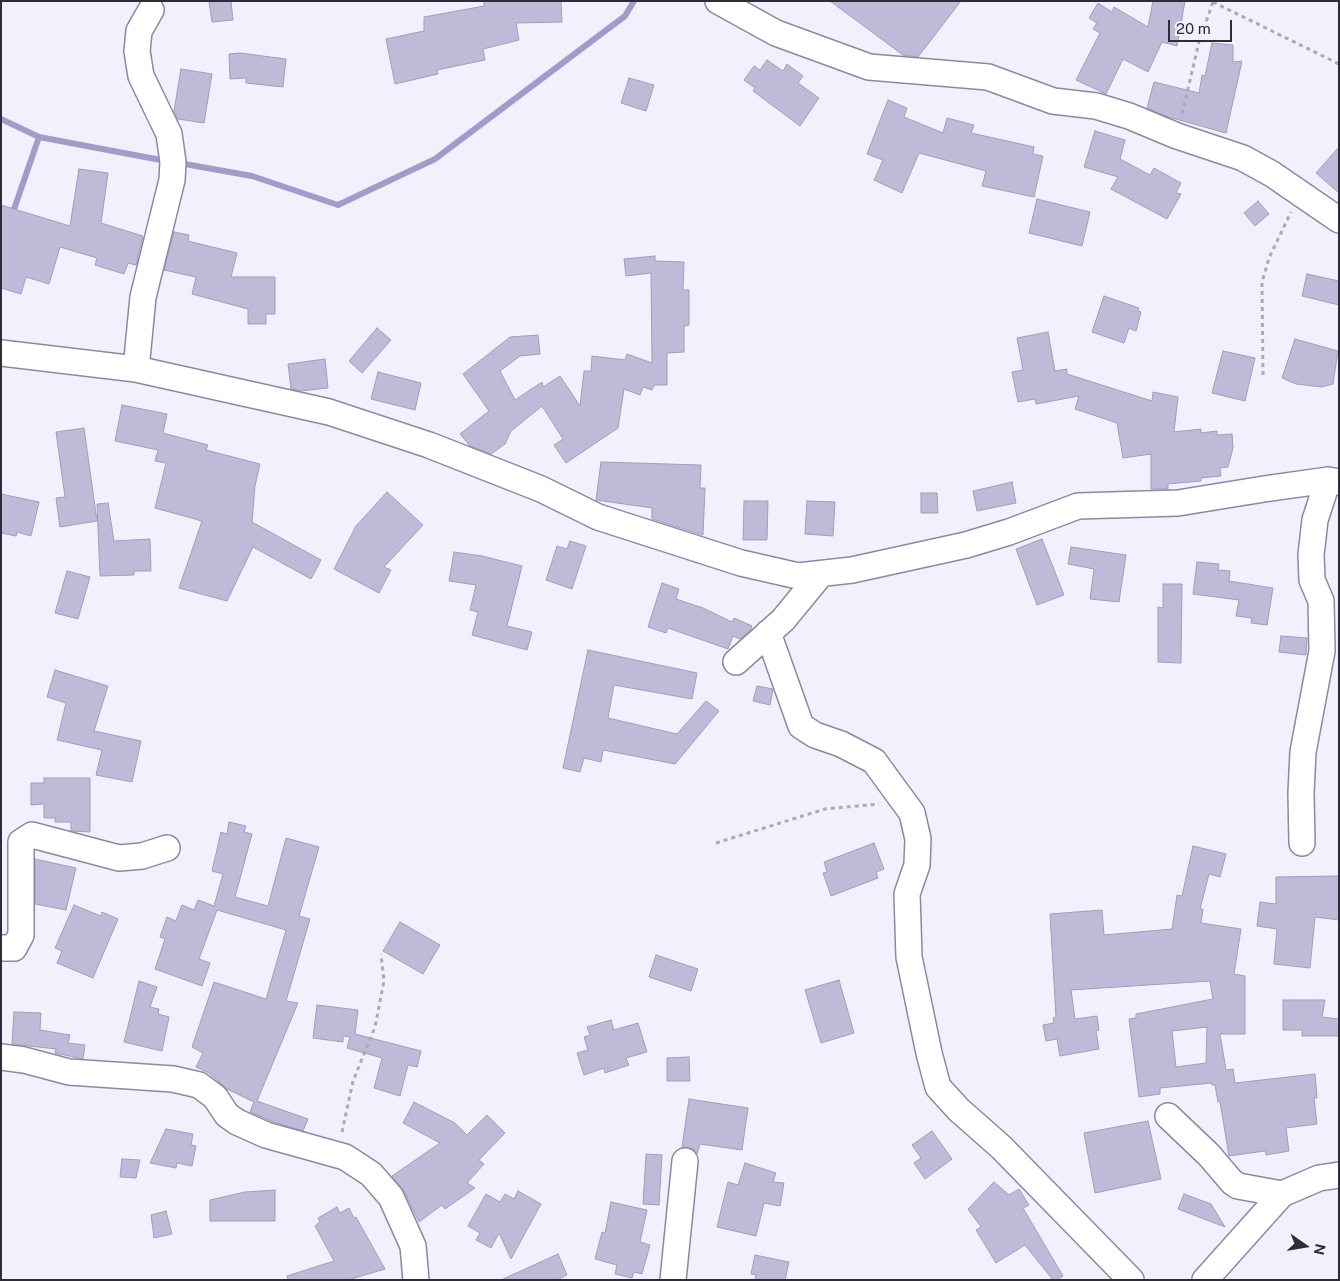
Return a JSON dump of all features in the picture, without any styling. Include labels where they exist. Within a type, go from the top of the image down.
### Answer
[{"type":"street","points":[[718,1],[776,34],[868,67],[988,77],[1053,101],[1096,106],[1129,116],[1177,136],[1244,158],[1339,220]]},
{"type":"street","points":[[136,369],[143,297],[172,180],[173,162],[169,134],[142,76],[137,51],[139,31],[151,10]]},
{"type":"street","points":[[1,353],[136,369],[329,412],[428,444],[541,489],[598,517],[769,570],[798,576],[852,570],[966,545],[1009,532],[1078,506],[1178,503],[1333,481]]},
{"type":"street","points":[[1302,843],[1301,794],[1303,752],[1322,651],[1321,601],[1312,580],[1311,555],[1315,520],[1333,481]]},
{"type":"street","points":[[736,662],[783,620],[820,575]]},
{"type":"street","points":[[768,633],[801,726],[815,735],[841,744],[874,761],[912,813],[918,839],[917,865],[907,894],[909,957],[938,1087],[959,1110],[1001,1147],[1131,1280]]},
{"type":"street","points":[[1,948],[14,948],[21,935],[21,842],[32,835],[119,858],[142,856],[167,848]]},
{"type":"street","points":[[1,1057],[24,1060],[69,1072],[173,1079],[199,1085],[215,1097],[227,1115],[237,1122],[266,1135],[345,1157],[372,1174],[390,1197],[413,1246],[416,1280]]},
{"type":"street","points":[[1168,1116],[1232,1182],[1238,1186],[1282,1194]]},
{"type":"street","points":[[674,1280],[686,1161]]},
{"type":"street","points":[[1205,1280],[1228,1251],[1282,1194],[1319,1178],[1339,1175]]},
{"type":"path","points":[[1177,136],[1199,42],[1213,2],[1339,64]]},
{"type":"path","points":[[1263,375],[1262,282],[1269,258],[1300,194]]},
{"type":"path","points":[[716,843],[825,809],[905,802]]},
{"type":"path","points":[[345,1157],[342,1130],[353,1082],[375,1027],[384,981],[381,954]]},
{"type":"building","points":[[209,1],[231,1],[233,20],[212,22]]},
{"type":"building","points":[[484,1],[561,1],[562,22],[516,23],[519,40],[483,49],[485,60],[437,70],[438,74],[395,84],[386,39],[424,31],[424,17],[484,6]]},
{"type":"building","points":[[830,1],[961,1],[918,57],[903,55]]},
{"type":"building","points":[[1153,1],[1185,1],[1177,46],[1162,42],[1148,72],[1123,59],[1106,94],[1076,80],[1100,33],[1093,29],[1097,23],[1089,18],[1098,3],[1112,12],[1114,7],[1148,27]]},
{"type":"building","points":[[1212,43],[1233,45],[1233,62],[1242,61],[1226,133],[1165,116],[1147,108],[1154,82],[1199,93],[1202,75],[1205,76]]},
{"type":"building","points":[[240,53],[286,59],[283,87],[246,83],[246,78],[230,79],[229,54]]},
{"type":"building","points":[[767,60],[783,71],[787,64],[803,76],[798,83],[819,98],[800,126],[753,91],[755,88],[744,80],[754,66],[760,70]]},
{"type":"building","points":[[181,69],[212,74],[204,123],[178,119],[174,111]]},
{"type":"building","points":[[629,78],[654,85],[646,111],[621,103]]},
{"type":"building","points":[[888,100],[907,108],[904,117],[943,133],[947,118],[974,125],[971,133],[1034,147],[1033,154],[1043,156],[1034,197],[982,186],[986,171],[919,153],[902,193],[874,180],[883,160],[867,154]]},
{"type":"building","points":[[1095,131],[1125,140],[1120,159],[1150,175],[1154,168],[1181,183],[1176,193],[1181,194],[1167,219],[1111,189],[1118,177],[1084,167]]},
{"type":"building","points":[[1339,147],[1339,193],[1316,173]]},
{"type":"building","points":[[79,169],[108,173],[101,223],[143,236],[136,265],[128,263],[124,274],[95,265],[97,258],[60,247],[49,284],[26,277],[21,294],[1,288],[1,205],[70,226]]},
{"type":"building","points":[[1037,199],[1090,212],[1082,246],[1029,233]]},
{"type":"building","points":[[1258,201],[1269,214],[1255,226],[1244,213]]},
{"type":"building","points":[[174,232],[189,235],[188,241],[237,253],[231,277],[275,277],[275,314],[266,314],[266,324],[248,324],[248,309],[192,294],[196,277],[164,270]]},
{"type":"building","points":[[655,256],[655,261],[684,262],[683,290],[689,290],[689,325],[684,326],[684,352],[667,353],[667,385],[654,385],[652,390],[643,387],[640,395],[624,389],[618,428],[566,463],[554,445],[563,439],[542,406],[511,431],[505,444],[491,454],[470,446],[460,434],[489,411],[463,374],[510,337],[538,335],[540,354],[520,356],[500,371],[515,400],[542,382],[543,387],[560,376],[580,406],[584,371],[591,371],[592,356],[625,360],[627,354],[652,363],[651,273],[626,276],[624,259]]},
{"type":"building","points":[[1307,274],[1339,281],[1339,305],[1302,296]]},
{"type":"building","points":[[1104,296],[1139,308],[1138,311],[1141,312],[1136,331],[1129,328],[1124,343],[1092,332]]},
{"type":"building","points":[[377,328],[391,340],[362,373],[349,361]]},
{"type":"building","points":[[1048,332],[1055,371],[1067,369],[1067,374],[1152,401],[1153,392],[1178,397],[1174,432],[1201,429],[1201,433],[1217,431],[1217,435],[1232,434],[1233,448],[1228,467],[1220,468],[1221,476],[1201,478],[1201,481],[1168,484],[1168,489],[1151,489],[1151,454],[1123,458],[1117,423],[1075,409],[1079,396],[1036,404],[1035,399],[1018,402],[1012,372],[1023,370],[1017,338]]},
{"type":"building","points":[[1295,339],[1338,351],[1333,384],[1322,387],[1296,384],[1282,378]]},
{"type":"building","points":[[1223,351],[1255,358],[1245,401],[1212,393]]},
{"type":"building","points":[[325,359],[328,388],[301,391],[291,389],[288,364]]},
{"type":"building","points":[[378,372],[421,383],[415,410],[371,399]]},
{"type":"building","points":[[122,405],[167,414],[163,433],[208,445],[206,450],[260,464],[255,486],[252,522],[321,560],[311,579],[253,547],[227,601],[179,588],[202,521],[155,508],[166,463],[155,461],[158,450],[115,441]]},
{"type":"building","points":[[84,428],[97,521],[60,527],[56,498],[65,497],[56,432]]},
{"type":"building","points":[[601,462],[701,465],[700,488],[705,488],[703,535],[652,519],[652,508],[596,500]]},
{"type":"building","points":[[1012,482],[1016,503],[977,511],[973,491]]},
{"type":"building","points":[[387,492],[423,525],[384,567],[391,570],[379,593],[334,569],[356,526]]},
{"type":"building","points":[[921,493],[937,493],[938,513],[921,513]]},
{"type":"building","points":[[1,494],[39,502],[31,536],[17,532],[16,536],[1,533]]},
{"type":"building","points":[[744,501],[768,501],[767,540],[743,540]]},
{"type":"building","points":[[807,501],[835,502],[833,536],[805,534]]},
{"type":"building","points":[[108,503],[114,541],[150,539],[151,571],[134,571],[134,575],[100,576],[97,504]]},
{"type":"building","points":[[1042,539],[1064,595],[1037,605],[1016,549]]},
{"type":"building","points":[[570,541],[586,546],[572,589],[546,580],[557,546],[567,549]]},
{"type":"building","points":[[1071,547],[1126,555],[1119,602],[1090,599],[1094,569],[1068,564]]},
{"type":"building","points":[[454,552],[482,556],[522,566],[507,626],[532,632],[527,650],[472,635],[478,612],[470,610],[476,585],[449,581]]},
{"type":"building","points":[[1197,562],[1219,564],[1218,570],[1230,571],[1229,581],[1273,588],[1267,625],[1251,623],[1252,618],[1236,616],[1239,600],[1193,594]]},
{"type":"building","points":[[67,571],[90,577],[78,619],[55,613]]},
{"type":"building","points":[[662,583],[679,589],[676,599],[703,608],[732,622],[734,618],[752,626],[750,631],[740,639],[733,636],[728,649],[668,628],[666,633],[648,627]]},
{"type":"building","points":[[1163,584],[1182,584],[1181,663],[1158,662],[1158,607],[1163,608]]},
{"type":"building","points":[[1281,636],[1307,638],[1306,655],[1279,652]]},
{"type":"building","points":[[588,650],[697,673],[692,699],[614,685],[608,718],[677,734],[706,701],[719,711],[675,764],[603,750],[601,762],[584,758],[580,772],[563,768]]},
{"type":"building","points":[[55,670],[108,686],[94,731],[141,741],[132,782],[96,775],[102,750],[57,740],[66,703],[47,697]]},
{"type":"building","points":[[757,686],[773,689],[770,705],[753,701]]},
{"type":"building","points":[[44,778],[90,778],[90,832],[71,831],[71,822],[55,822],[55,818],[44,818],[44,804],[31,805],[31,783],[44,783]]},
{"type":"building","points":[[229,822],[246,826],[244,832],[252,834],[235,897],[268,906],[286,838],[319,847],[299,916],[310,919],[286,1001],[298,1003],[257,1101],[308,1119],[303,1131],[250,1112],[254,1102],[227,1089],[209,1073],[196,1067],[203,1053],[192,1047],[214,982],[266,999],[286,930],[217,910],[199,959],[210,963],[202,986],[155,969],[165,939],[160,937],[167,917],[176,921],[182,905],[194,910],[198,900],[214,906],[223,874],[212,871],[221,832],[227,834]]},
{"type":"building","points":[[874,843],[884,869],[876,872],[878,878],[831,896],[823,873],[827,872],[824,862]]},
{"type":"building","points":[[1193,846],[1226,854],[1220,877],[1209,874],[1200,909],[1203,909],[1201,923],[1241,929],[1234,974],[1245,976],[1245,1034],[1220,1034],[1226,1070],[1233,1069],[1235,1083],[1315,1074],[1317,1098],[1314,1098],[1317,1124],[1286,1128],[1289,1151],[1266,1155],[1265,1151],[1229,1156],[1220,1102],[1218,1102],[1215,1085],[1212,1085],[1212,1083],[1160,1088],[1160,1094],[1139,1097],[1129,1019],[1136,1018],[1136,1014],[1213,999],[1210,981],[1071,990],[1075,1019],[1097,1016],[1099,1030],[1096,1031],[1099,1049],[1060,1056],[1057,1039],[1046,1041],[1043,1025],[1054,1023],[1053,1018],[1056,1017],[1050,914],[1102,910],[1104,935],[1172,929],[1177,895],[1182,896]],"holes":[[[1207,1027],[1206,1063],[1176,1067],[1172,1031]]]},
{"type":"building","points":[[35,859],[76,868],[66,910],[35,904]]},
{"type":"building","points":[[1339,876],[1339,920],[1315,917],[1310,968],[1274,964],[1277,929],[1257,926],[1260,902],[1276,904],[1276,877]]},
{"type":"building","points":[[74,905],[101,916],[102,912],[118,919],[93,978],[57,963],[62,951],[55,948]]},
{"type":"building","points":[[400,922],[440,945],[423,974],[383,951]]},
{"type":"building","points":[[656,955],[698,969],[691,991],[649,977]]},
{"type":"building","points":[[839,980],[854,1033],[821,1043],[805,990]]},
{"type":"building","points":[[139,981],[157,987],[150,1007],[159,1009],[158,1014],[169,1017],[162,1051],[124,1042]]},
{"type":"building","points":[[1283,1000],[1325,1000],[1322,1017],[1339,1019],[1339,1036],[1302,1036],[1302,1030],[1283,1030]]},
{"type":"building","points":[[317,1005],[358,1010],[355,1034],[421,1051],[417,1067],[408,1065],[400,1096],[374,1088],[382,1058],[347,1048],[350,1037],[343,1036],[343,1042],[313,1038]]},
{"type":"building","points":[[14,1012],[41,1013],[40,1030],[70,1035],[68,1043],[85,1045],[83,1059],[55,1053],[56,1049],[12,1044]]},
{"type":"building","points":[[611,1020],[614,1030],[638,1023],[647,1052],[626,1058],[629,1065],[605,1073],[604,1068],[584,1075],[577,1053],[588,1050],[584,1037],[590,1035],[587,1027]]},
{"type":"building","points":[[689,1057],[690,1081],[667,1081],[667,1058]]},
{"type":"building","points":[[689,1099],[748,1108],[742,1150],[700,1144],[697,1154],[693,1149],[682,1147]]},
{"type":"building","points":[[414,1102],[455,1123],[467,1135],[487,1115],[505,1133],[479,1160],[484,1164],[467,1183],[475,1188],[445,1209],[442,1205],[419,1222],[404,1191],[392,1176],[440,1143],[403,1123]]},
{"type":"building","points":[[1148,1121],[1161,1179],[1095,1193],[1084,1133]]},
{"type":"building","points":[[166,1129],[193,1134],[191,1145],[196,1146],[192,1166],[177,1163],[176,1168],[150,1163]]},
{"type":"building","points":[[932,1131],[952,1159],[925,1179],[914,1163],[921,1158],[912,1145]]},
{"type":"building","points":[[646,1154],[662,1155],[659,1205],[643,1204]]},
{"type":"building","points":[[122,1159],[140,1160],[136,1178],[120,1177]]},
{"type":"building","points":[[745,1163],[776,1173],[773,1182],[784,1183],[780,1206],[764,1203],[756,1236],[717,1227],[728,1182],[738,1185]]},
{"type":"building","points":[[994,1182],[1009,1195],[1019,1189],[1029,1205],[1023,1208],[1063,1276],[1053,1280],[1025,1245],[996,1263],[976,1230],[981,1227],[968,1209]]},
{"type":"building","points":[[275,1190],[275,1221],[210,1221],[210,1200],[245,1192]]},
{"type":"building","points":[[518,1191],[541,1204],[511,1259],[499,1233],[491,1248],[476,1240],[480,1233],[468,1226],[486,1194],[500,1202],[505,1194],[514,1199]]},
{"type":"building","points":[[1184,1194],[1211,1204],[1225,1227],[1178,1209]]},
{"type":"building","points":[[611,1202],[647,1210],[640,1242],[650,1245],[642,1274],[634,1272],[632,1278],[615,1274],[617,1265],[595,1259],[602,1232],[605,1233]]},
{"type":"building","points":[[337,1207],[340,1213],[349,1208],[354,1218],[356,1217],[385,1269],[348,1280],[288,1280],[287,1276],[334,1261],[315,1226],[320,1222],[318,1218]]},
{"type":"building","points":[[166,1211],[172,1234],[154,1238],[151,1215]]},
{"type":"building","points":[[558,1254],[567,1275],[557,1280],[501,1280]]},
{"type":"building","points":[[755,1255],[789,1262],[785,1280],[755,1280],[756,1275],[751,1274]]},
{"type":"waterway","points":[[179,163],[252,176],[338,205],[435,159],[625,16],[634,1]]},
{"type":"waterway","points":[[1,119],[39,137],[166,161]]},
{"type":"waterway","points":[[12,215],[39,137]]}]
